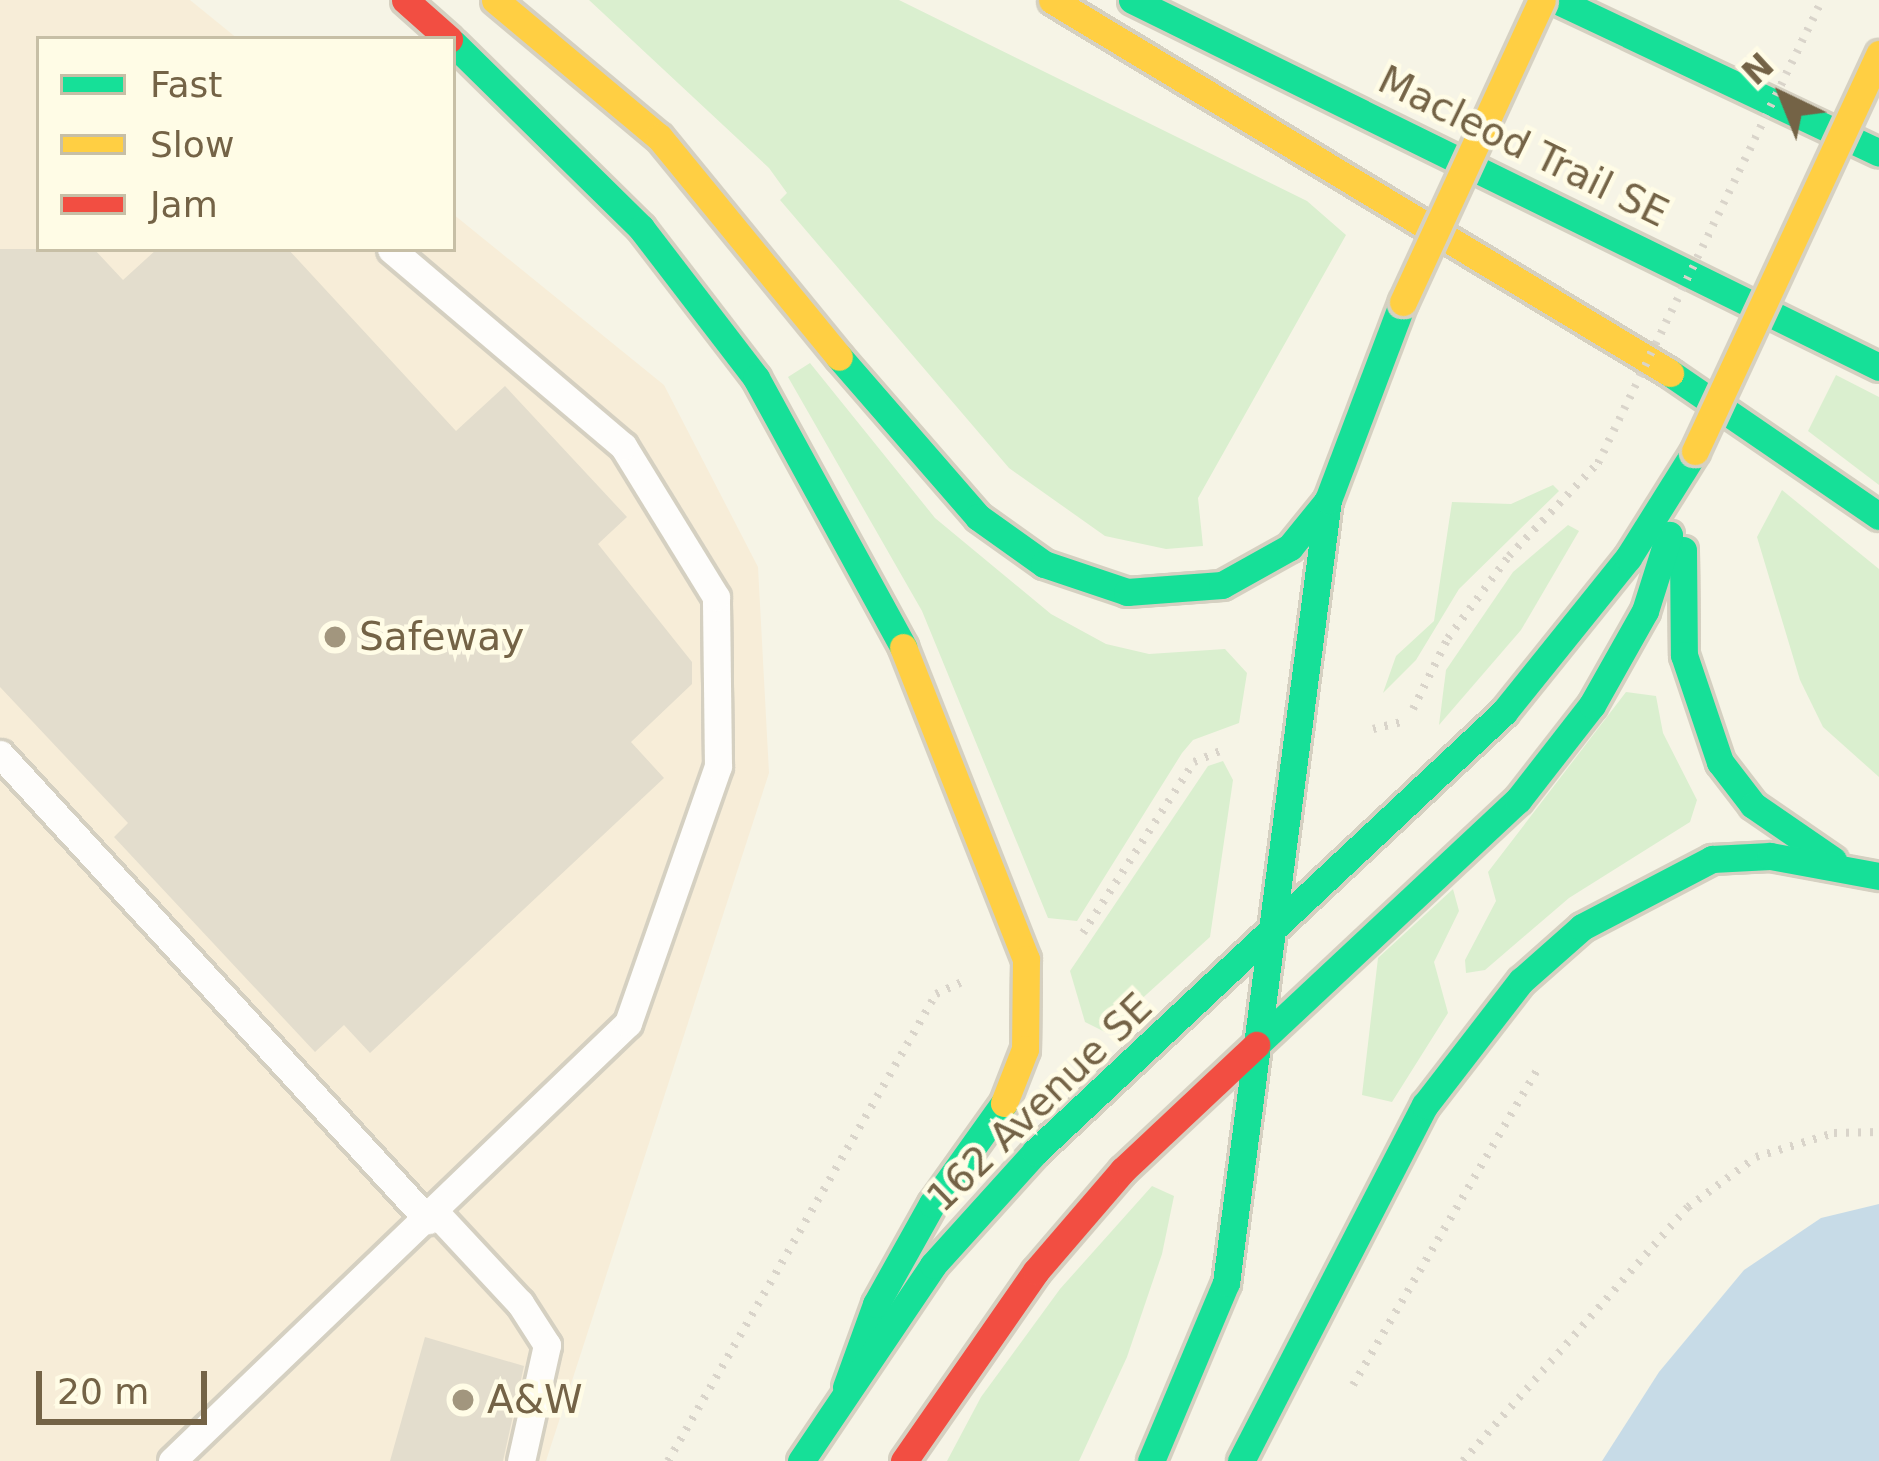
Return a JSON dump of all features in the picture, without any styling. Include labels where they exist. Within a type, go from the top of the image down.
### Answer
[{"type":"main road","points":[[405,0],[445,36]]},
{"type":"main road","points":[[495,0],[659,137],[910,443],[978,517],[1044,564],[1126,592],[1222,585],[1290,547],[1328,500]]},
{"type":"main road","points":[[1052,0],[1676,377],[1879,517]]},
{"type":"main road","name":"Macleod Trail SE","points":[[1132,0],[1879,367]]},
{"type":"main road","points":[[1151,1461],[1226,1283],[1262,1038],[1292,741],[1328,500],[1403,302],[1541,0]]},
{"type":"main road","points":[[1556,0],[1879,153]]},
{"type":"main road","points":[[456,46],[640,228],[756,378],[910,659],[1026,958],[1025,1049],[1008,1097],[932,1204],[876,1304],[846,1387]]},
{"type":"main road","points":[[904,1461],[1036,1271],[1123,1170],[1518,800],[1592,705],[1645,611],[1695,451],[1879,54]]},
{"type":"main road","points":[[1695,451],[1680,580],[1697,712],[1720,763],[1753,805],[1798,843],[1850,869]]},
{"type":"main road","name":"162 Avenue SE","points":[[801,1461],[846,1387],[933,1265],[1035,1151],[1274,937],[1517,698],[1628,558],[1695,451]]},
{"type":"main road","points":[[1241,1461],[1352,1234],[1425,1105],[1521,981],[1582,927],[1712,859],[1770,856],[1879,875]]},
{"type":"lane","points":[[172,1461],[628,1023],[718,766],[716,597],[622,446],[395,252]]},
{"type":"lane","points":[[0,754],[431,1216],[520,1303],[548,1345],[521,1461]]},
{"type":"path","points":[[1373,729],[1408,720],[1448,638],[1509,556],[1598,463],[1822,0]]},
{"type":"path","points":[[1077,937],[1194,763],[1220,751]]},
{"type":"path","points":[[668,1461],[936,994],[984,972]]},
{"type":"path","points":[[1343,1402],[1539,1067],[1528,1052]]},
{"type":"path","points":[[1463,1461],[1688,1207],[1756,1157],[1834,1133],[1879,1132]]},
{"type":"shaded area","points":[[0,0],[190,0],[234,36],[36,36],[36,252],[456,252],[456,216],[664,385],[758,567],[769,773],[546,1461],[0,1461]]},
{"type":"green space","points":[[589,0],[899,0],[1307,201],[1346,235],[1198,498],[1203,546],[1166,549],[1105,536],[1009,468],[780,200],[787,193],[769,168]]},
{"type":"green space","points":[[810,363],[935,518],[1051,614],[1106,644],[1149,654],[1225,649],[1247,673],[1239,723],[1193,740],[1182,753],[1077,921],[1048,918],[922,611],[788,377]]},
{"type":"green space","points":[[1836,375],[1879,397],[1879,485],[1808,431]]},
{"type":"green space","points":[[1553,485],[1559,491],[1459,589],[1416,660],[1383,693],[1396,656],[1434,621],[1452,502],[1511,504]]},
{"type":"green space","points":[[1782,490],[1879,569],[1879,777],[1823,727],[1800,680],[1757,537]]},
{"type":"green space","points":[[1568,525],[1579,531],[1521,630],[1439,725],[1446,670],[1513,572]]},
{"type":"green space","points":[[1626,692],[1656,696],[1663,733],[1697,800],[1690,822],[1569,898],[1485,970],[1466,973],[1465,960],[1496,901],[1488,872]]},
{"type":"green space","points":[[1223,761],[1233,780],[1210,937],[1105,1032],[1085,1022],[1070,971],[1208,766]]},
{"type":"green space","points":[[1453,889],[1459,911],[1434,962],[1448,1013],[1392,1102],[1362,1095],[1378,958]]},
{"type":"green space","points":[[1152,1186],[1174,1196],[1162,1254],[1127,1357],[1079,1461],[947,1461],[981,1397],[1060,1289]]},
{"type":"water","points":[[1879,1204],[1879,1461],[1602,1461],[1659,1372],[1744,1270],[1821,1218]]},
{"type":"building","name":"Safeway","points":[[0,249],[97,252],[123,280],[154,252],[291,252],[456,431],[505,386],[627,517],[598,544],[692,662],[692,684],[631,742],[664,778],[370,1053],[344,1025],[315,1052],[114,837],[128,823],[0,687]]},
{"type":"building","name":"A&W","points":[[425,1337],[524,1366],[503,1461],[390,1461]]},
{"type":"traffic: fast","points":[[1132,0],[1879,367]]},
{"type":"traffic: fast","points":[[1556,0],[1879,153]]},
{"type":"traffic: fast","points":[[456,46],[641,228],[756,378],[903,647]]},
{"type":"traffic: fast","points":[[1151,1461],[1226,1283],[1328,500],[1403,302]]},
{"type":"traffic: fast","points":[[839,357],[978,517],[1044,564],[1127,592],[1222,585],[1290,547],[1328,500]]},
{"type":"traffic: fast","points":[[1670,373],[1879,516]]},
{"type":"traffic: fast","points":[[801,1461],[933,1265],[1035,1152],[1504,712],[1628,558],[1695,451]]},
{"type":"traffic: fast","points":[[1256,1045],[1518,800],[1592,705],[1645,611],[1669,535]]},
{"type":"traffic: fast","points":[[1683,550],[1684,655],[1720,762],[1753,805],[1833,860]]},
{"type":"traffic: fast","points":[[1241,1461],[1425,1105],[1521,981],[1582,927],[1712,859],[1770,856],[1879,876]]},
{"type":"traffic: fast","points":[[846,1387],[876,1304],[932,1204],[1004,1103]]},
{"type":"traffic: slow","points":[[495,0],[659,137],[839,357]]},
{"type":"traffic: slow","points":[[1052,0],[1670,373]]},
{"type":"traffic: slow","points":[[1403,302],[1542,0]]},
{"type":"traffic: slow","points":[[1695,451],[1879,54]]},
{"type":"traffic: slow","points":[[903,647],[1026,959],[1025,1049],[1004,1103]]},
{"type":"traffic: jam","points":[[405,0],[446,36]]},
{"type":"traffic: jam","points":[[904,1461],[1036,1271],[1123,1170],[1256,1045]]},
{"type":"place","name":"Safeway","points":[[335,637]]},
{"type":"place","name":"A&W","points":[[463,1400]]}]
